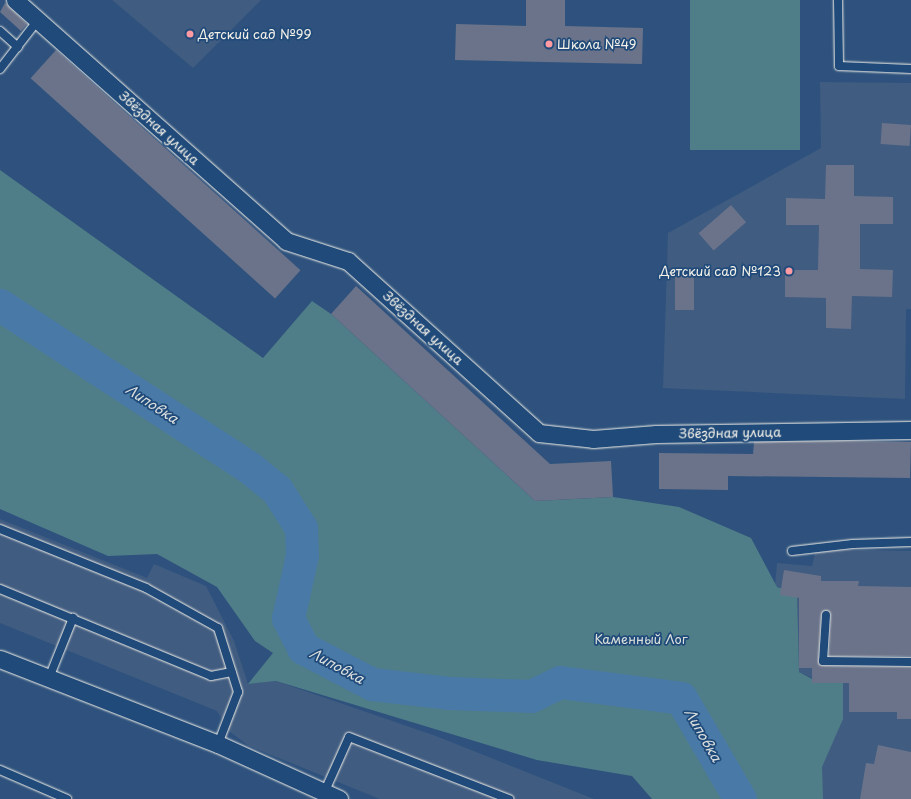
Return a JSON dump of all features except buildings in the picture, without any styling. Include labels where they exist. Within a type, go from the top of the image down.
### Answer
[{"type":"street","name":"Звёздная улица","points":[[15,0],[286,241],[348,261],[539,433],[592,438],[656,434],[911,430]]},
{"type":"street","points":[[0,659],[218,744],[332,796]]},
{"type":"lane","points":[[838,0],[839,66],[911,69]]},
{"type":"lane","points":[[0,69],[38,20]]},
{"type":"lane","points":[[0,31],[18,46]]},
{"type":"lane","points":[[0,529],[146,588],[218,628],[238,692],[218,744]]},
{"type":"lane","points":[[792,551],[853,544],[911,542]]},
{"type":"lane","points":[[0,589],[211,676],[232,672]]},
{"type":"lane","points":[[826,614],[823,662],[911,662]]},
{"type":"lane","points":[[49,678],[73,618]]},
{"type":"lane","points":[[332,796],[349,737],[509,799]]},
{"type":"lane","points":[[0,770],[67,799]]},
{"type":"shaded area","name":"Детский сад №99","points":[[112,0],[261,0],[193,68]]},
{"type":"shaded area","name":"Детский сад №123","points":[[820,82],[911,83],[911,309],[906,309],[905,399],[663,388],[668,233],[821,148]]},
{"type":"shaded area","points":[[0,519],[147,578],[154,564],[206,586],[234,641],[248,684],[276,681],[436,736],[594,799],[380,799],[249,746],[230,732],[217,711],[0,623]]},
{"type":"shaded area","points":[[816,549],[911,551],[911,799],[821,799],[812,678],[797,671],[795,592],[775,586],[777,563],[812,566]]},
{"type":"green space","points":[[690,0],[800,0],[800,150],[690,150]]},
{"type":"green space","name":"Каменный Лог","points":[[0,170],[263,358],[312,301],[331,314],[535,501],[613,497],[679,507],[751,538],[777,587],[797,593],[799,672],[814,680],[843,679],[843,719],[822,767],[823,799],[652,799],[632,776],[537,760],[276,681],[248,684],[273,653],[255,641],[217,587],[157,554],[108,556],[0,509]]},
{"type":"waterway","name":"Липовка","points":[[0,305],[250,468],[277,490],[301,528],[302,555],[288,618],[303,648],[372,684],[450,693],[531,696],[560,682],[681,698],[740,799]]},
{"type":"place","name":"Детский сад №99","points":[[190,34]]},
{"type":"place","name":"Школа №49","points":[[549,44]]},
{"type":"place","name":"Детский сад №123","points":[[789,271]]}]
